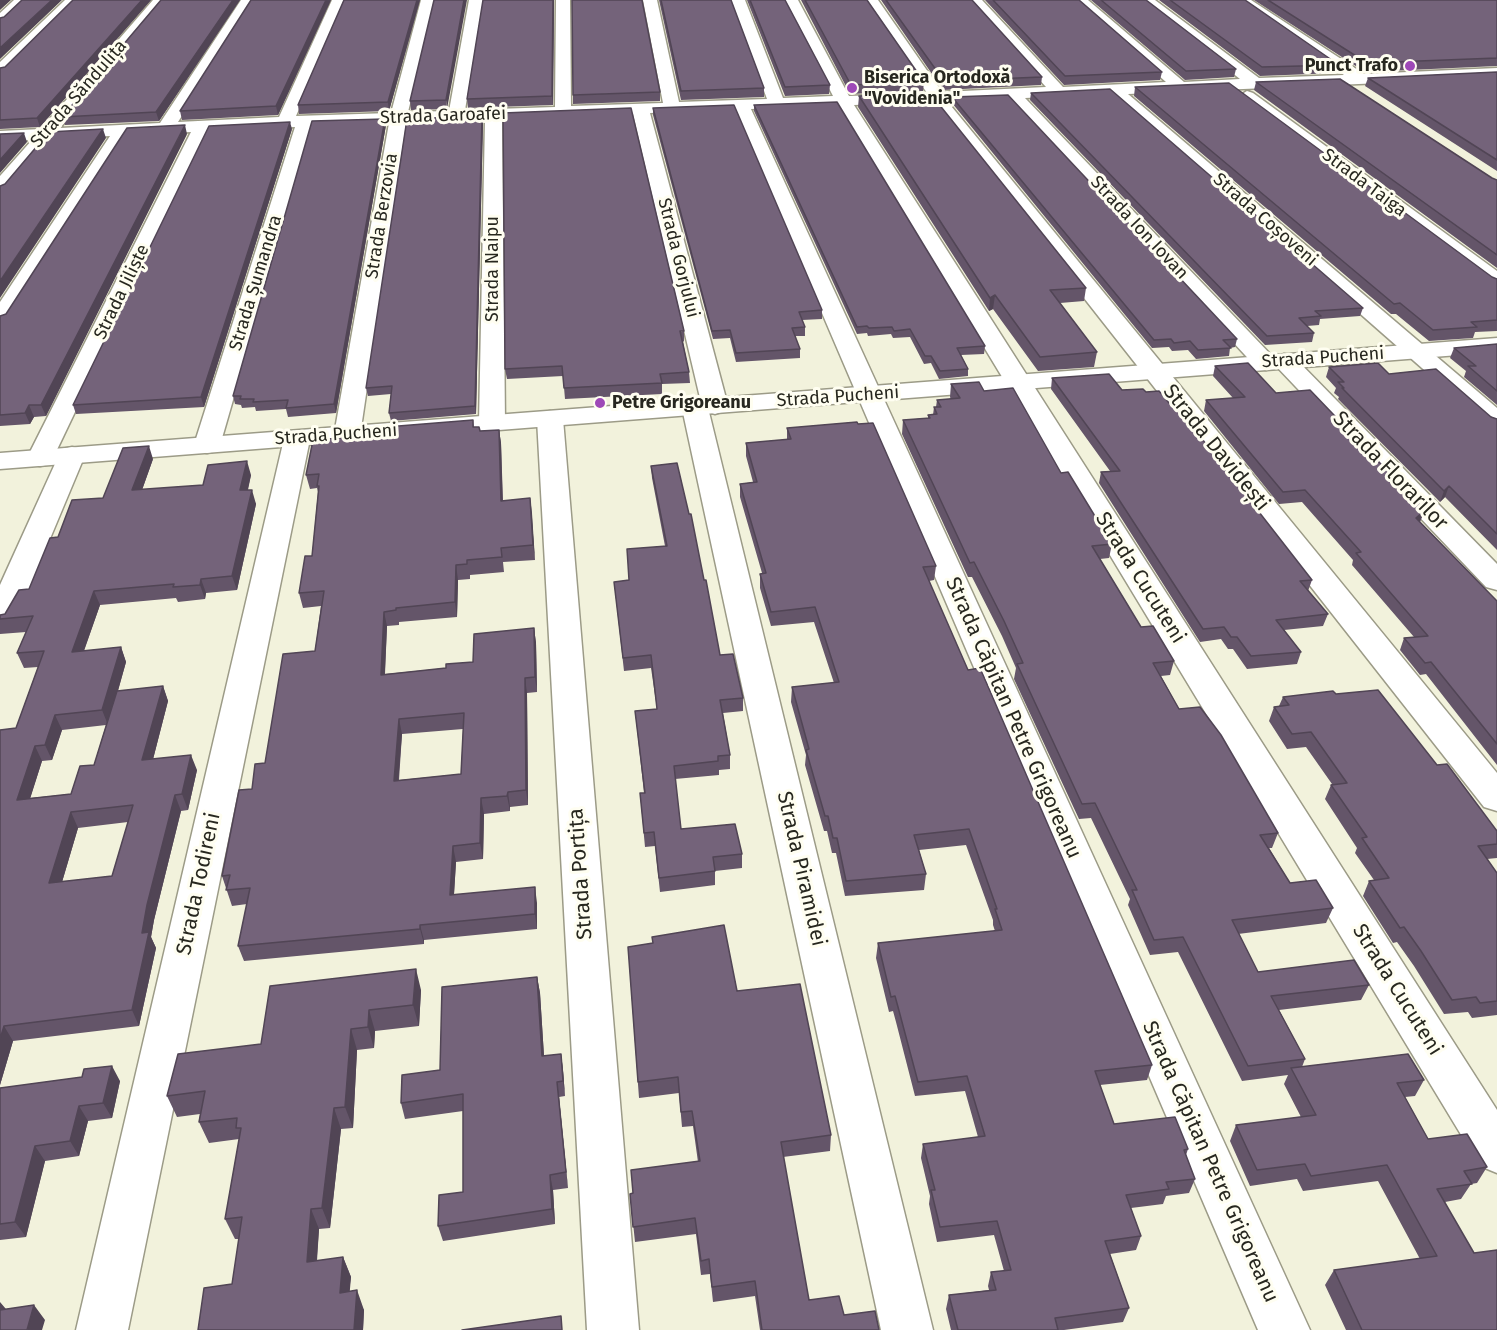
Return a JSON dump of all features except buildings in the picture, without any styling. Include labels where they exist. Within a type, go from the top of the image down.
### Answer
[{"type":"street","points":[[0,20],[22,0]]},
{"type":"street","points":[[0,71],[74,0]]},
{"type":"street","name":"Strada Săndulița","points":[[0,188],[160,0]]},
{"type":"street","points":[[166,127],[248,0]]},
{"type":"street","name":"Strada Șumandra","points":[[207,445],[295,122],[339,0]]},
{"type":"street","name":"Strada Berzovia","points":[[347,435],[399,118],[428,0]]},
{"type":"street","points":[[456,116],[476,0]]},
{"type":"street","points":[[563,0],[563,112]]},
{"type":"street","points":[[650,0],[672,108]]},
{"type":"street","points":[[738,0],[777,104]]},
{"type":"street","name":"Strada Cucuteni","points":[[791,0],[843,101],[1497,1151]]},
{"type":"street","name":"Strada Davidești","points":[[871,0],[937,97],[1497,798]]},
{"type":"street","points":[[975,0],[1059,92]]},
{"type":"street","points":[[1080,0],[1180,86]]},
{"type":"street","points":[[1146,0],[1255,83]]},
{"type":"street","points":[[1242,0],[1362,86],[1497,73]]},
{"type":"street","name":"Strada Garoafei","points":[[0,136],[166,127],[1255,83],[1340,80],[1362,86]]},
{"type":"street","name":"Strada Taiga","points":[[1231,84],[1497,281]]},
{"type":"street","name":"Strada Coșoveni","points":[[1113,89],[1497,421]]},
{"type":"street","name":"Strada Ion Iovan","points":[[1012,94],[1275,362]]},
{"type":"street","name":"Strada Căpitan Petre Grigoreanu","points":[[741,105],[1284,1330]]},
{"type":"street","name":"Strada Gorjului","points":[[640,109],[706,407]]},
{"type":"street","name":"Strada Naipu","points":[[492,423],[494,115]]},
{"type":"street","name":"Strada Jiliște","points":[[40,458],[203,126]]},
{"type":"street","points":[[0,319],[123,129]]},
{"type":"street","name":"Strada Pucheni","points":[[0,461],[1497,345]]},
{"type":"street","name":"Strada Florarilor","points":[[1275,362],[1497,581]]},
{"type":"street","name":"Strada Piramidei","points":[[706,407],[907,1330]]},
{"type":"street","name":"Strada Portița","points":[[550,419],[613,1330]]},
{"type":"street","name":"Strada Todireni","points":[[102,1330],[297,439]]},
{"type":"street","points":[[0,620],[72,455]]},
{"type":"place","name":"Punct Trafo","points":[[1410,66]]},
{"type":"place","name":"Biserica Ortodoxă \"Vovidenia\"","points":[[852,88]]},
{"type":"place","name":"Petre Grigoreanu","points":[[600,403]]}]
